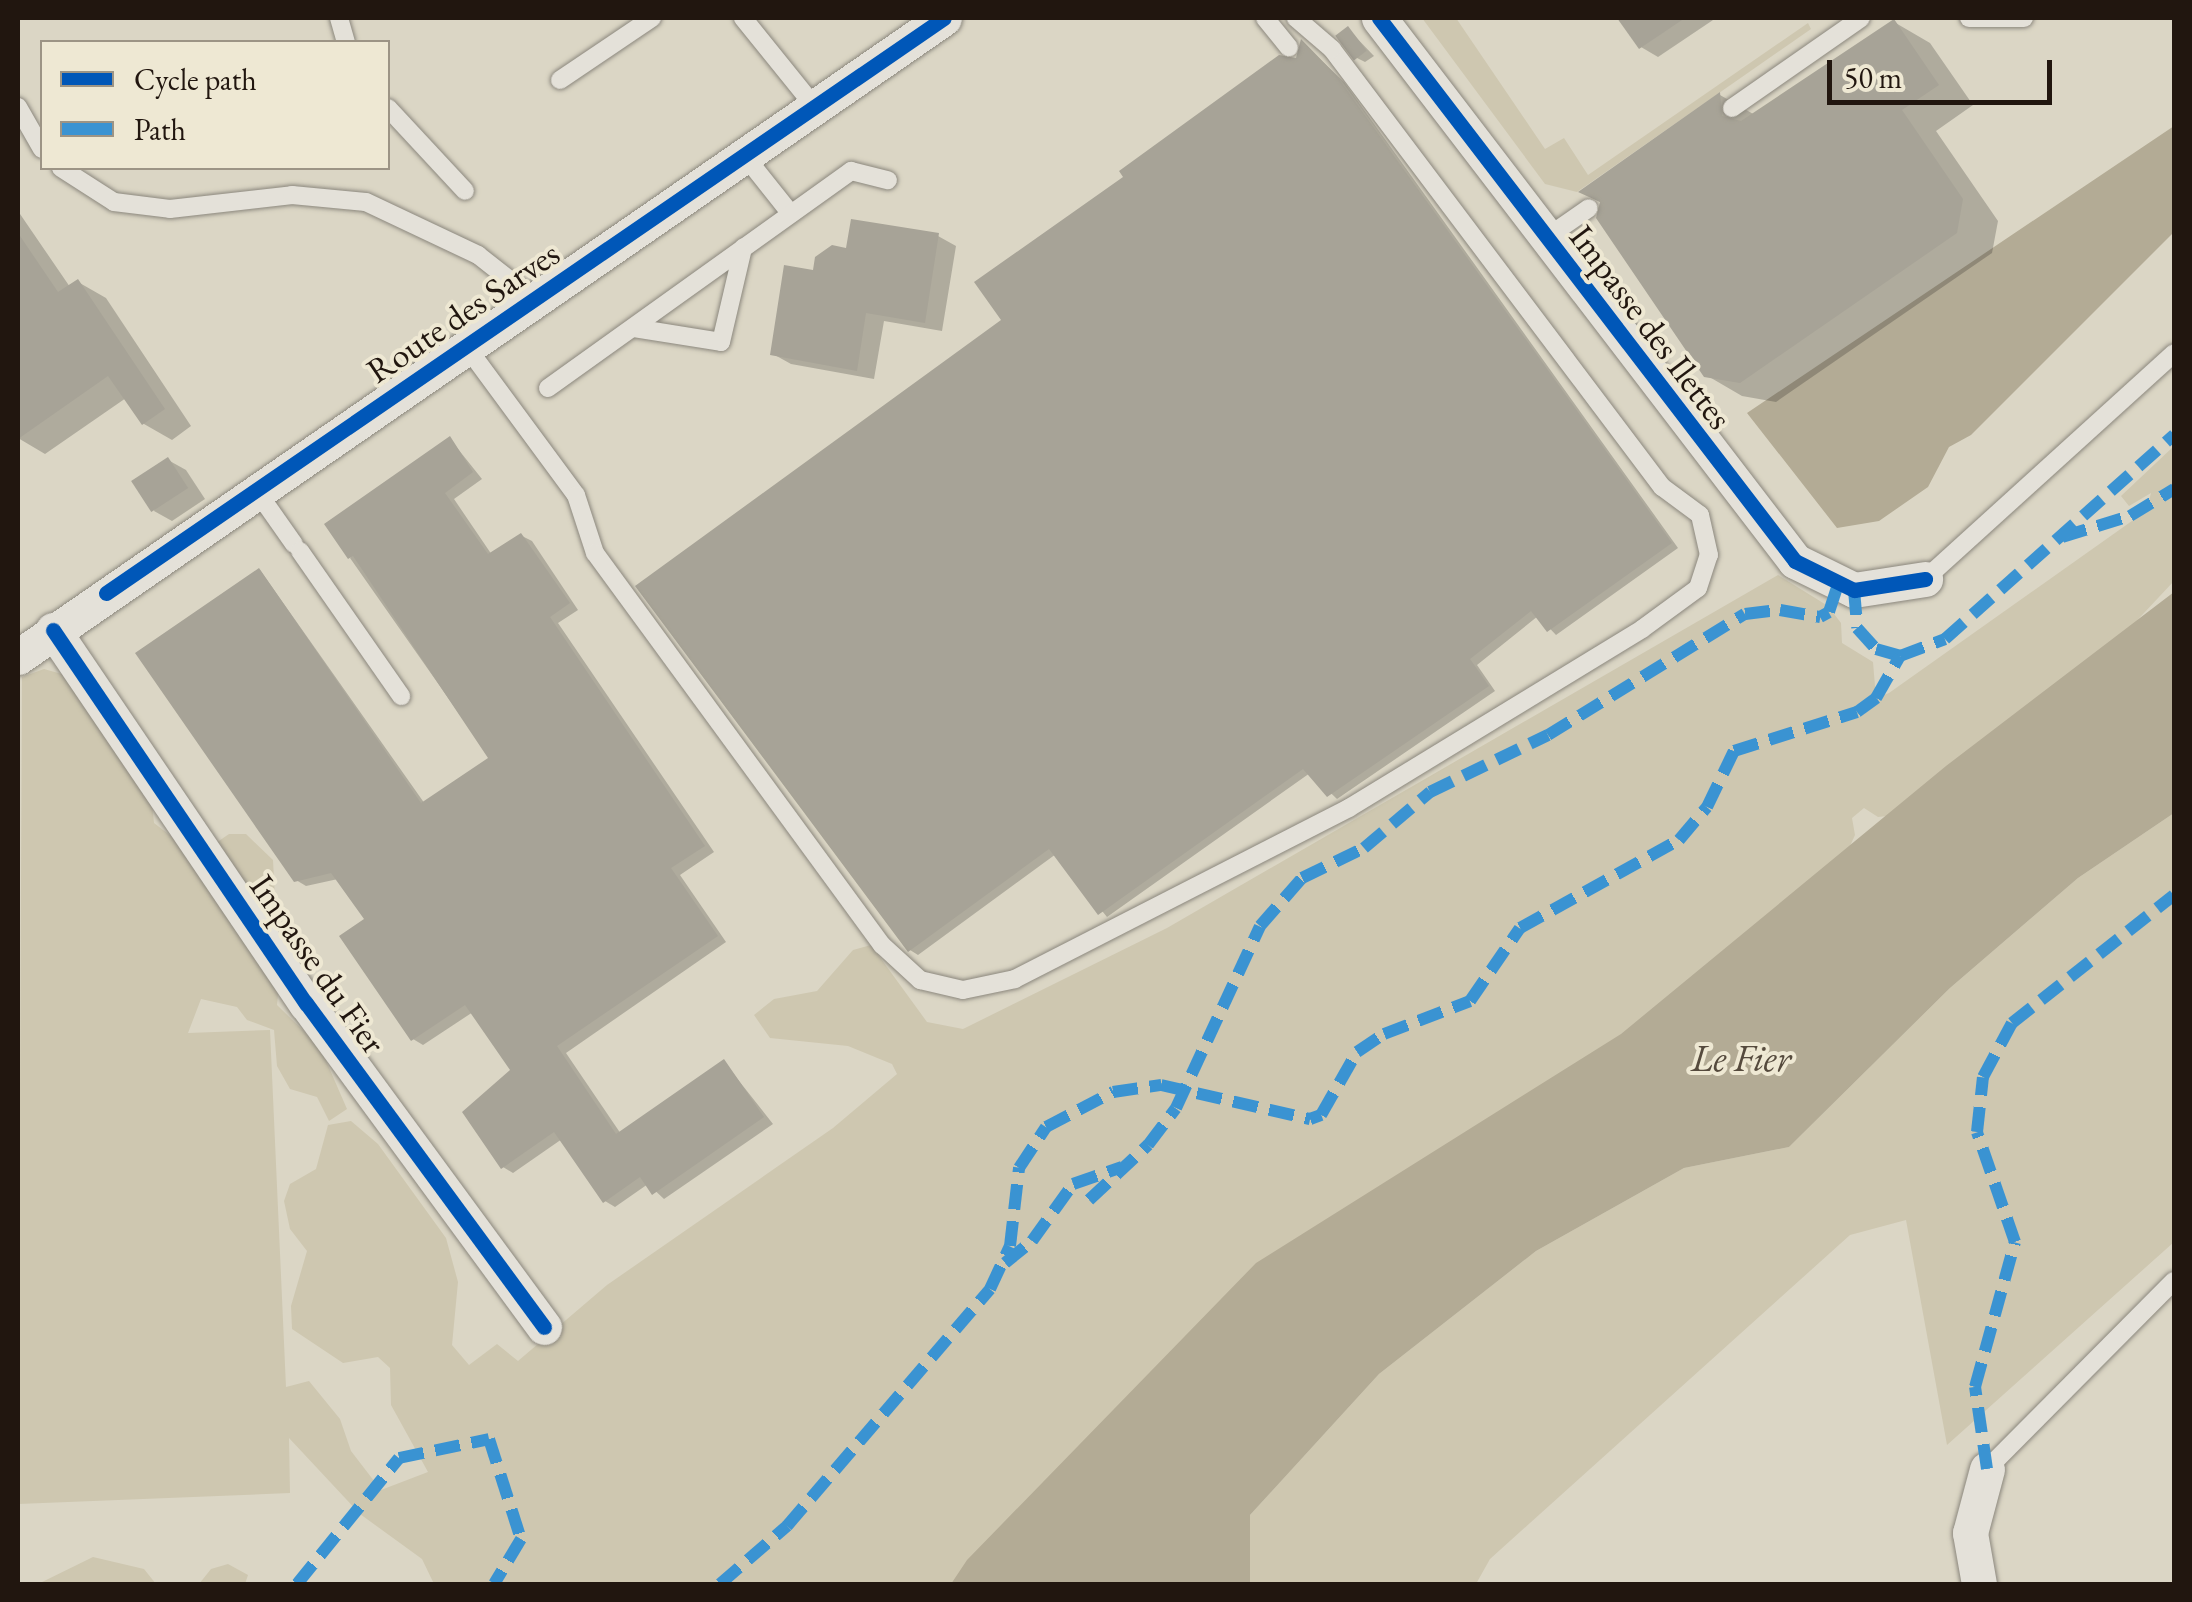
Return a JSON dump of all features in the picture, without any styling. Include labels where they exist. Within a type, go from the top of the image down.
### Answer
[{"type":"street","name":"Route des Sarves","points":[[18,657],[944,18]]},
{"type":"street","name":"Impasse des Ilettes","points":[[1378,18],[1795,561],[1854,590],[1925,579]]},
{"type":"street","name":"Impasse du Fier","points":[[52,630],[306,1003],[544,1327]]},
{"type":"street","points":[[1979,1584],[1970,1533],[1988,1468]]},
{"type":"lane","points":[[560,80],[652,18]]},
{"type":"lane","points":[[743,18],[814,106]]},
{"type":"lane","points":[[1265,18],[1288,48]]},
{"type":"lane","points":[[466,346],[576,495],[595,553],[882,944],[920,980],[963,990],[1014,979],[1348,808],[1496,719],[1698,588],[1709,554],[1700,515],[1662,487],[1332,50],[1296,18]]},
{"type":"lane","points":[[1732,108],[1861,18]]},
{"type":"lane","points":[[1969,18],[2024,18]]},
{"type":"lane","points":[[18,107],[40,146]]},
{"type":"lane","points":[[390,110],[465,191]]},
{"type":"lane","points":[[744,155],[791,214]]},
{"type":"lane","points":[[63,170],[114,202],[170,209],[292,195],[366,202],[478,255],[534,300]]},
{"type":"lane","points":[[548,388],[851,172],[888,180]]},
{"type":"lane","points":[[1546,238],[1589,208]]},
{"type":"lane","points":[[634,328],[721,342],[743,248]]},
{"type":"lane","points":[[1925,579],[2174,353]]},
{"type":"lane","points":[[256,490],[402,696]]},
{"type":"lane","points":[[1988,1468],[2174,1282]]},
{"type":"shaded area","points":[[1422,18],[1456,18],[1545,149],[1564,138],[1588,175],[1808,23],[1811,29],[1577,192],[1545,184]]},
{"type":"shaded area","points":[[2174,446],[2174,581],[2113,646],[1905,814],[1878,817],[1864,808],[1852,818],[1855,835],[1845,857],[956,1584],[434,1584],[422,1559],[360,1514],[289,1438],[290,1493],[18,1504],[22,677],[44,669],[65,675],[152,804],[154,823],[197,856],[229,834],[246,834],[273,860],[275,898],[258,911],[279,983],[277,1005],[320,1047],[347,1109],[329,1121],[317,1097],[290,1089],[277,1066],[274,1030],[247,1020],[237,1007],[201,999],[188,1033],[270,1030],[286,1387],[309,1381],[340,1419],[351,1451],[381,1490],[428,1472],[391,1405],[390,1368],[378,1357],[343,1363],[292,1329],[291,1306],[307,1251],[290,1229],[284,1201],[290,1184],[316,1169],[328,1125],[351,1121],[378,1144],[446,1238],[458,1282],[452,1345],[469,1365],[497,1344],[518,1361],[607,1285],[833,1128],[897,1074],[892,1064],[848,1046],[770,1038],[754,1015],[774,999],[817,991],[853,950],[871,945],[927,1022],[963,1029],[1167,928],[1778,575],[1828,606],[1841,623],[1842,643],[1873,662],[1876,698],[1889,693],[2146,511],[2151,493],[2129,506],[2121,496]]},
{"type":"shaded area","points":[[2174,813],[2174,1242],[1947,1445],[1906,1220],[1850,1235],[1490,1559],[1476,1584],[1250,1584],[1250,1515],[1379,1374],[1536,1251],[1684,1168],[1789,1147],[1950,988],[2078,878]]},
{"type":"shaded area","points":[[93,1557],[144,1569],[156,1584],[38,1584]]},
{"type":"shaded area","points":[[228,1564],[248,1575],[245,1584],[199,1584],[211,1569]]},
{"type":"water","points":[[2174,126],[2174,232],[1971,435],[1949,447],[1928,487],[1879,521],[1837,528],[1747,413]]},
{"type":"water","name":"Le Fier","points":[[2174,592],[2174,813],[2078,878],[1950,988],[1789,1147],[1684,1168],[1536,1251],[1379,1374],[1250,1515],[1250,1584],[951,1584],[967,1560],[1256,1263],[1621,1034],[1946,766]]},
{"type":"building","points":[[1617,18],[1685,18],[1639,49]]},
{"type":"building","points":[[1894,19],[1939,85],[1902,110],[1963,199],[1957,233],[1740,383],[1704,377],[1596,218],[1600,202],[1578,192],[1720,92],[1722,116],[1741,121]]},
{"type":"building","points":[[1348,26],[1367,51],[1354,60],[1335,36]]},
{"type":"building","points":[[1301,39],[1336,75],[1672,543],[1547,632],[1531,611],[1470,659],[1489,686],[1327,797],[1303,769],[1098,915],[1049,849],[908,952],[635,586],[1001,320],[974,282],[1123,177],[1119,171],[1279,55],[1296,58]]},
{"type":"building","points":[[851,219],[939,233],[925,323],[866,313],[857,371],[770,355],[784,265],[813,270],[815,257],[832,245],[846,248]]},
{"type":"building","points":[[18,233],[58,292],[78,279],[165,409],[142,425],[108,376],[18,439]]},
{"type":"building","points":[[450,436],[473,472],[445,493],[488,554],[521,533],[570,603],[550,617],[705,846],[671,868],[718,936],[557,1046],[616,1134],[724,1059],[764,1117],[652,1195],[640,1177],[603,1203],[554,1132],[501,1169],[462,1112],[510,1070],[465,1005],[411,1041],[339,936],[364,919],[331,873],[294,882],[135,653],[259,568],[421,803],[488,758],[353,556],[348,559],[324,524]]},
{"type":"building","points":[[168,457],[188,488],[151,512],[131,481]]},
{"type":"marked path","points":[[1854,590],[1857,628],[1876,649],[1900,656],[1945,639],[2174,435]]},
{"type":"marked path","points":[[2062,537],[2130,516],[2174,489]]},
{"type":"marked path","points":[[1089,1200],[1148,1145],[1176,1108],[1260,926],[1302,878],[1364,848],[1430,792],[1548,735],[1745,614],[1780,610],[1820,617],[1829,612],[1838,584]]},
{"type":"marked path","points":[[720,1584],[787,1526],[990,1289],[1010,1246],[1019,1168],[1046,1127],[1113,1092],[1161,1085],[1310,1119],[1321,1115],[1357,1052],[1384,1034],[1470,1001],[1520,928],[1679,840],[1707,807],[1734,751],[1857,712],[1876,698],[1900,656]]},
{"type":"marked path","points":[[1987,1469],[1975,1387],[2015,1242],[1977,1132],[1983,1077],[2012,1023],[2174,895]]},
{"type":"marked path","points":[[1005,1263],[1032,1241],[1073,1184],[1122,1167]]},
{"type":"marked path","points":[[297,1584],[399,1458],[489,1439],[521,1539],[494,1584]]},
{"type":"cycle path","points":[[106,593],[944,18]]},
{"type":"cycle path","points":[[1379,18],[1795,561],[1854,590],[1925,579]]},
{"type":"cycle path","points":[[53,630],[306,1003],[544,1327]]}]
